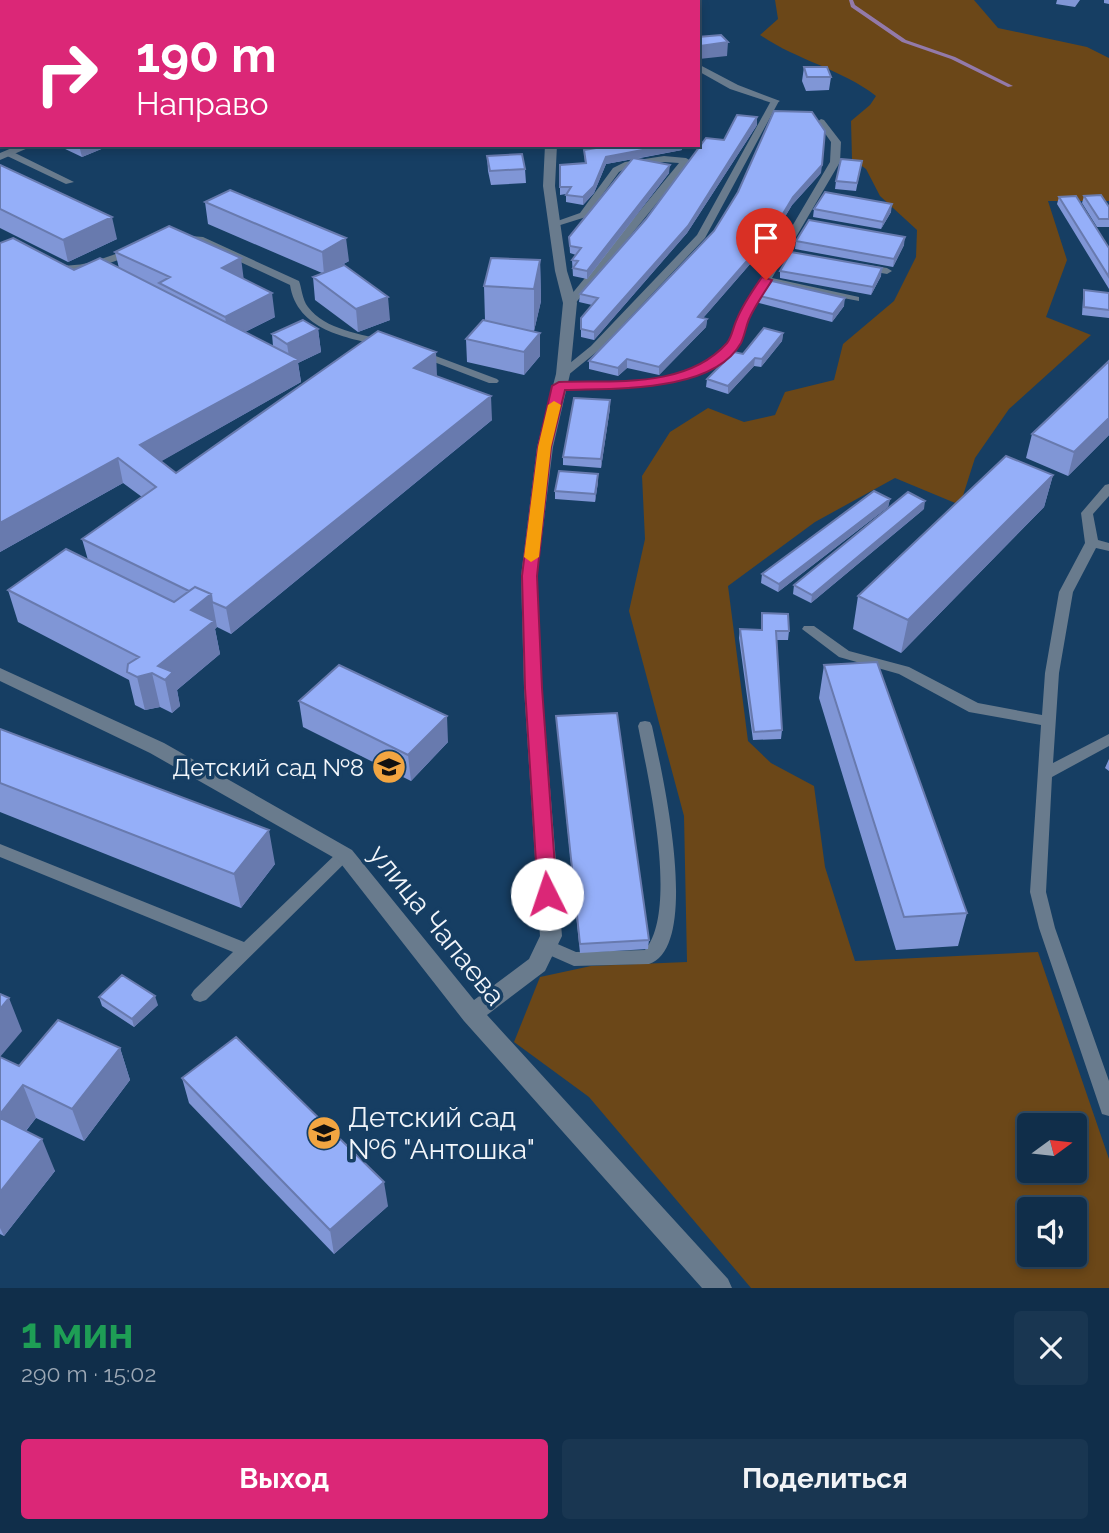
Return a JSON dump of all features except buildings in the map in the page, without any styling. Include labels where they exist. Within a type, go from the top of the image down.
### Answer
[{"type":"street","points":[[700,68],[734,87],[775,101]]},
{"type":"street","points":[[4,155],[24,147]]},
{"type":"street","points":[[472,1014],[537,965],[551,936],[533,688],[529,576],[545,447],[561,380],[570,303],[561,271],[549,186],[551,147]]},
{"type":"street","name":"улица Чапаева","points":[[0,674],[157,748],[345,855],[472,1014],[719,1288]]},
{"type":"lane","points":[[561,380],[611,332],[701,236],[775,101]]},
{"type":"lane","points":[[561,380],[642,383],[685,377],[714,362],[735,343],[743,318],[782,252],[802,219],[825,193],[835,162],[836,142],[821,122]]},
{"type":"lane","points":[[4,155],[69,182]]},
{"type":"lane","points":[[554,224],[583,215],[616,170],[625,165],[664,159],[686,161],[570,303]]},
{"type":"lane","points":[[802,219],[815,222]]},
{"type":"lane","points":[[163,242],[175,238],[199,239],[295,283],[295,296],[305,311],[337,332],[435,357],[493,380]]},
{"type":"lane","points":[[40,259],[61,270],[70,269],[151,245]]},
{"type":"lane","points":[[782,252],[795,255]]},
{"type":"lane","points":[[848,264],[887,271]]},
{"type":"lane","points":[[766,280],[855,299]]},
{"type":"lane","points":[[1109,488],[1087,513],[1092,543],[1066,592],[1052,673],[1038,892],[1047,928],[1109,1108]]},
{"type":"lane","points":[[1092,543],[1109,547]]},
{"type":"lane","points":[[809,629],[844,654],[904,670],[974,708],[1049,720]]},
{"type":"lane","points":[[546,946],[574,959],[649,957],[656,953],[668,929],[665,825],[645,726]]},
{"type":"lane","points":[[1045,774],[1109,739]]},
{"type":"lane","points":[[0,850],[246,950]]},
{"type":"lane","points":[[200,995],[345,855]]},
{"type":"shaded area","points":[[775,0],[974,0],[998,28],[1087,47],[1109,58],[1109,201],[1048,201],[1067,260],[1046,317],[1091,335],[1009,409],[975,458],[960,505],[895,478],[815,522],[728,586],[748,741],[771,763],[814,786],[825,867],[855,961],[1038,952],[1109,1159],[1109,1288],[751,1288],[589,1097],[514,1042],[540,977],[591,966],[687,962],[684,816],[629,611],[645,539],[642,476],[670,432],[708,408],[744,422],[775,415],[785,392],[834,380],[843,344],[894,301],[916,257],[917,230],[880,196],[866,169],[852,159],[851,121],[870,105],[876,96],[760,35],[778,19]]},
{"type":"waterway","points":[[851,0],[853,6],[904,41],[953,58],[1010,86]]},
{"type":"slow traffic","points":[[531,557],[545,447],[554,405]]},
{"type":"place","name":"Детский сад №8","points":[[389,767]]},
{"type":"place","name":"Детский сад №6 \"Антошка\"","points":[[324,1133]]},
{"type":"route","points":[[547,894],[533,688],[529,576],[545,447],[559,386],[642,383],[685,377],[714,362],[735,343],[743,318],[766,280]]}]
